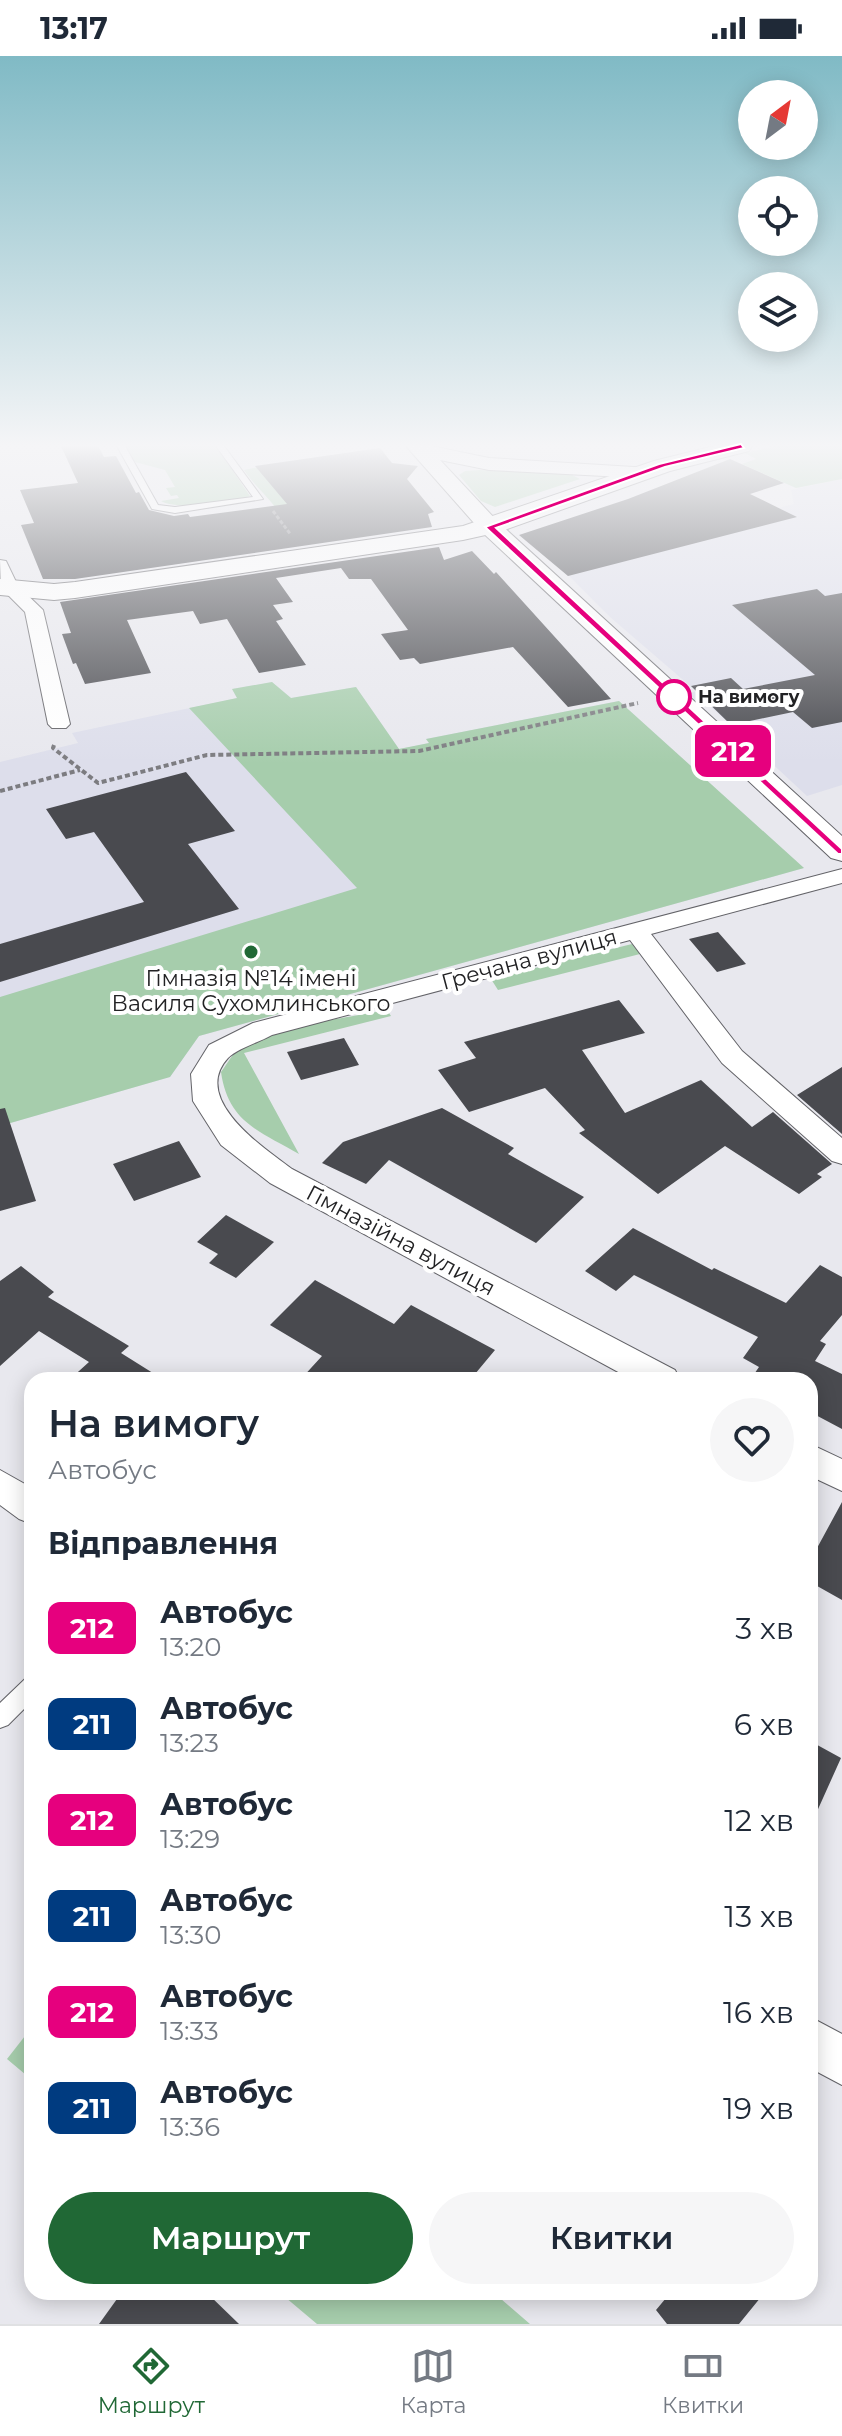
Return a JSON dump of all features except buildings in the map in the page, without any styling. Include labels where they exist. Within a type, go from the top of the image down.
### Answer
[{"type":"main road","points":[[3,580],[75,590],[326,552]]},
{"type":"street","points":[[517,552],[842,852]]},
{"type":"street","points":[[3,580],[34,610],[59,724]]},
{"type":"street","name":"Гречана вулиця","points":[[219,1051],[263,1029],[842,876]]},
{"type":"street","points":[[636,931],[732,1057],[842,1154]]},
{"type":"street","name":"Гімназійна вулиця","points":[[219,1051],[205,1074],[207,1101],[231,1138],[243,1148],[281,1176],[648,1372]]},
{"type":"street","points":[[818,1463],[842,1476]]},
{"type":"street","points":[[0,1485],[24,1502]]},
{"type":"street","points":[[818,2046],[842,2062]]},
{"type":"lane","points":[[0,1718],[24,1694]]},
{"type":"path","points":[[53,748],[98,783],[207,755],[419,751],[672,695]]},
{"type":"path","points":[[0,791],[81,770]]},
{"type":"shaded area","points":[[606,552],[842,552],[842,785],[807,796],[707,703],[699,704],[689,694],[696,691],[610,617],[554,561]]},
{"type":"shaded area","name":"Гімназія №14 імені Василя Сухомлинського","points":[[272,682],[291,698],[356,687],[399,749],[429,743],[426,739],[619,701],[804,868],[199,1036],[170,1077],[0,1126],[0,762],[78,743],[72,733],[237,698],[232,689]]},
{"type":"green space","name":"Гімназія №14 імені Василя Сухомлинського","points":[[272,682],[291,698],[356,687],[399,749],[429,743],[426,739],[619,701],[804,868],[199,1036],[170,1077],[0,1126],[0,997],[357,888],[189,708],[237,698],[232,689]]},
{"type":"green space","points":[[632,944],[640,954],[498,990],[491,979]]},
{"type":"green space","points":[[387,1010],[391,1016],[244,1053],[299,1154],[259,1131],[238,1114],[225,1089],[221,1072],[234,1054],[249,1043],[286,1030]]},
{"type":"green space","points":[[24,2037],[24,2073],[7,2059]]},
{"type":"green space","points":[[288,2300],[502,2300],[530,2324],[317,2324]]},
{"type":"bus line","name":"212","points":[[517,552],[842,852]]},
{"type":"place","name":"На вимогу","points":[[674,697]]},
{"type":"place","name":"Гімназія №14 імені Василя Сухомлинського","points":[[251,952]]}]
